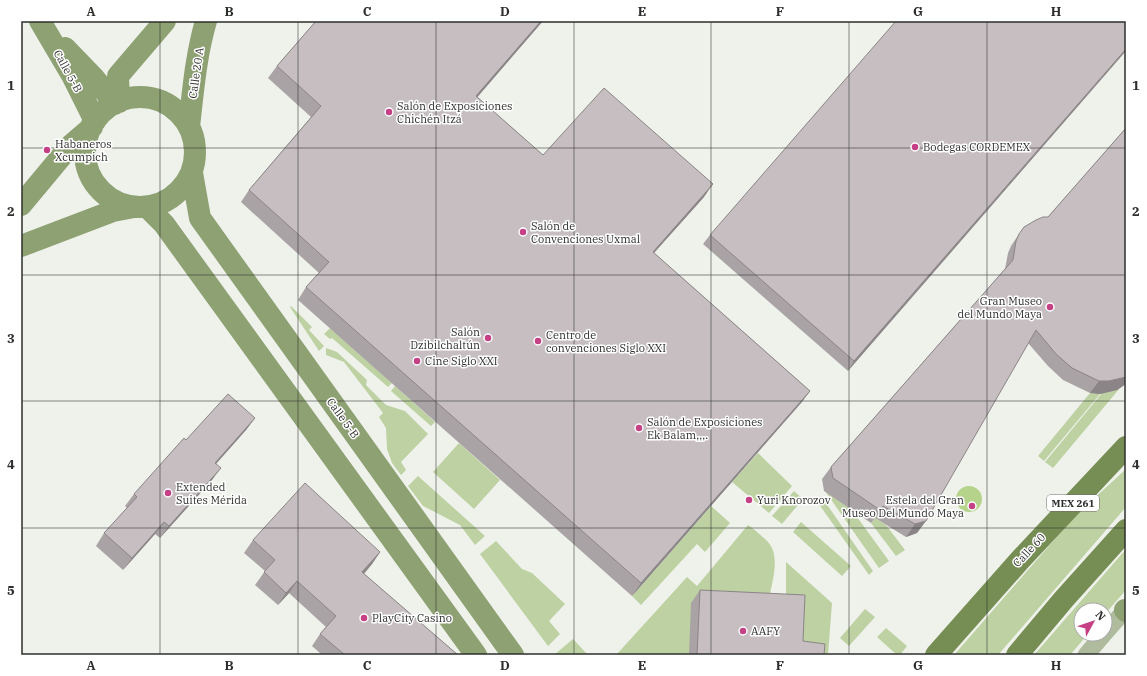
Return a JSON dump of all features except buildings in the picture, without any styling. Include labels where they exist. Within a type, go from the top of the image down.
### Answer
[{"type":"main road","name":"Calle 60","points":[[936,655],[1020,560],[1126,447]]},
{"type":"main road","points":[[1017,655],[1064,599],[1126,530]]},
{"type":"street","name":"Calle 5-B","points":[[40,21],[117,103]]},
{"type":"street","name":"Calle 5-B","points":[[40,21],[72,77],[94,124]]},
{"type":"street","points":[[117,103],[118,76],[165,21]]},
{"type":"street","name":"Calle 20 A","points":[[189,127],[196,68],[206,21]]},
{"type":"street","points":[[21,205],[71,145],[94,124],[104,111],[117,103],[130,98],[153,99],[174,109],[189,127],[195,150],[192,173],[184,186],[174,196],[161,204],[113,210],[21,246]]},
{"type":"street","points":[[94,124],[87,139],[86,152],[87,165],[92,178],[100,189],[110,198],[121,204],[140,207],[164,224],[476,655]]},
{"type":"street","name":"Calle 5-B","points":[[192,173],[200,218],[513,655]]},
{"type":"street","points":[[1113,624],[1126,610]]},
{"type":"street","points":[[1086,655],[1097,642]]},
{"type":"shaded area","points":[[291,306],[312,327],[309,330],[324,346],[319,351],[290,307]]},
{"type":"shaded area","points":[[330,328],[392,383],[388,387],[332,338],[330,339],[324,334]]},
{"type":"shaded area","points":[[326,348],[337,352],[367,380],[366,385],[386,405],[405,411],[428,434],[401,462],[406,470],[401,475],[392,463],[387,449],[386,428],[379,417],[383,413],[344,362],[326,355]]},
{"type":"shaded area","points":[[395,386],[435,422],[431,426],[391,391]]},
{"type":"shaded area","points":[[1120,388],[1053,468],[1045,462],[1102,393]]},
{"type":"shaded area","points":[[1090,393],[1100,394],[1044,461],[1038,456]]},
{"type":"shaded area","points":[[459,443],[500,480],[474,509],[433,472]]},
{"type":"shaded area","points":[[758,453],[792,486],[769,513],[732,482]]},
{"type":"shaded area","points":[[1126,469],[1126,507],[998,655],[954,655],[1074,517]]},
{"type":"shaded area","points":[[418,476],[485,536],[475,545],[460,525],[423,506],[408,486]]},
{"type":"shaded area","points":[[969,486],[978,490],[982,499],[978,508],[969,512],[960,508],[956,499],[960,490]]},
{"type":"shaded area","points":[[794,491],[803,499],[782,524],[772,516]]},
{"type":"shaded area","points":[[825,491],[852,510],[889,561],[879,568]]},
{"type":"shaded area","points":[[821,496],[873,571],[869,575],[816,500]]},
{"type":"shaded area","points":[[711,506],[730,523],[705,552],[697,544],[641,605],[632,596]]},
{"type":"shaded area","points":[[875,518],[886,525],[905,550],[896,556],[871,523]]},
{"type":"shaded area","points":[[801,522],[851,566],[842,576],[793,532]]},
{"type":"shaded area","points":[[748,525],[772,547],[775,567],[770,594],[689,655],[617,654],[687,577],[697,586]]},
{"type":"shaded area","points":[[496,541],[522,569],[532,573],[565,604],[549,621],[560,634],[548,646],[480,554]]},
{"type":"shaded area","points":[[1126,549],[1126,590],[1113,605],[1113,602],[1080,602]]},
{"type":"shaded area","points":[[786,562],[832,603],[828,655],[803,655],[786,595]]},
{"type":"shaded area","points":[[865,609],[875,617],[849,646],[840,638]]},
{"type":"shaded area","points":[[1073,610],[1073,642],[1081,642],[1070,655],[1034,655]]},
{"type":"shaded area","points":[[886,628],[907,646],[900,655],[897,655],[877,637]]},
{"type":"shaded area","points":[[573,639],[588,655],[554,655]]},
{"type":"place","name":"Salón de Exposiciones Chichén Itzá","points":[[389,112]]},
{"type":"place","name":"Bodegas CORDEMEX","points":[[915,147]]},
{"type":"place","name":"Habaneros Xcumpich","points":[[47,150]]},
{"type":"place","name":"Salón de Convenciones Uxmal","points":[[523,232]]},
{"type":"place","name":"Gran Museo del Mundo Maya","points":[[1050,307]]},
{"type":"place","name":"Salón Dzibilchaltún","points":[[488,338]]},
{"type":"place","name":"Centro de convenciones Siglo XXI","points":[[538,341]]},
{"type":"place","name":"Cine Siglo XXI","points":[[417,361]]},
{"type":"place","name":"Salón de Exposiciones Ek Balam,,,.","points":[[639,428]]},
{"type":"place","name":"Extended Suites Mérida","points":[[168,493]]},
{"type":"place","name":"Yuri Knorozov","points":[[749,500]]},
{"type":"place","name":"Estela del Gran Museo Del Mundo Maya","points":[[972,506]]},
{"type":"place","name":"PlayCity Casino","points":[[364,618]]},
{"type":"place","name":"AAFY","points":[[743,631]]}]
